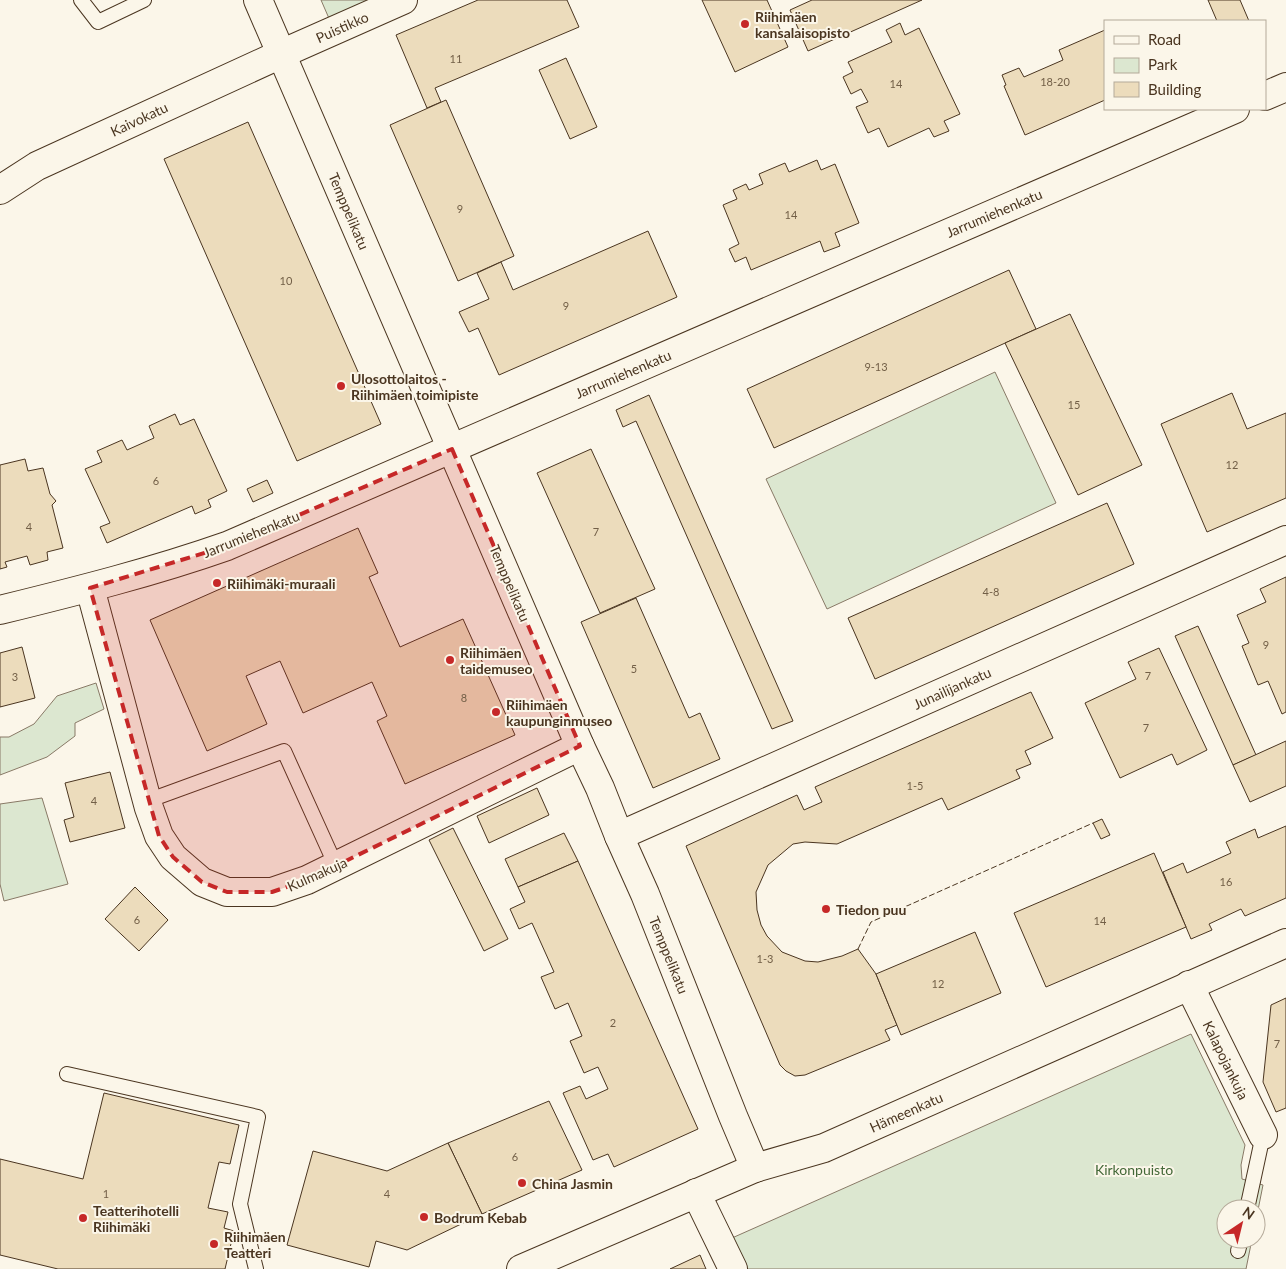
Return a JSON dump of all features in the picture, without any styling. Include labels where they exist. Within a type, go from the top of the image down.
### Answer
[{"type":"street","name":"Temppelikatu","points":[[258,0],[580,746],[600,788],[645,894],[755,1168]]},
{"type":"street","name":"Puistikko","points":[[281,54],[403,0]]},
{"type":"street","name":"Kaivokatu","points":[[0,190],[37,166],[281,54]]},
{"type":"street","points":[[1266,96],[1286,87]]},
{"type":"street","name":"Jarrumiehenkatu","points":[[0,610],[90,588],[227,546],[1233,110]]},
{"type":"street","name":"Junailijankatu","points":[[619,836],[1286,540]]},
{"type":"street","name":"Kulmakuja","points":[[90,588],[159,836],[174,857],[202,882],[227,892],[272,892],[307,880],[580,746]]},
{"type":"street","name":"Hämeenkatu","points":[[521,1269],[755,1168],[824,1148],[1189,984],[1286,943]]},
{"type":"street","name":"Kalapojankuja","points":[[1189,984],[1263,1135]]},
{"type":"street","points":[[696,1193],[733,1269]]},
{"type":"lane","points":[[81,0],[98,22],[144,0]]},
{"type":"lane","points":[[148,801],[284,751],[336,866]]},
{"type":"lane","points":[[67,1074],[258,1117],[240,1204],[256,1269]]},
{"type":"lane","points":[[1249,1199],[1263,1135]]},
{"type":"highlighted area","points":[[452,449],[580,746],[307,880],[272,892],[227,892],[202,882],[173,857],[159,836],[90,588],[227,546]]},
{"type":"green space","points":[[321,0],[383,0],[331,23]]},
{"type":"green space","points":[[995,372],[1056,503],[827,609],[766,479]]},
{"type":"green space","points":[[96,683],[104,709],[75,723],[75,736],[47,757],[0,775],[0,737],[9,737],[34,724],[57,696]]},
{"type":"green space","points":[[42,798],[68,884],[4,901],[0,884],[0,804]]},
{"type":"green space","name":"Kirkonpuisto","points":[[1191,1034],[1245,1145],[1241,1165],[1242,1179],[1263,1185],[1260,1199],[1216,1199],[1216,1249],[1250,1249],[1246,1269],[747,1269],[732,1238]]},
{"type":"building","points":[[478,0],[567,0],[579,27],[435,88],[441,102],[427,108],[396,35]]},
{"type":"building","name":"Riihimäen kansalaisopisto","points":[[702,0],[767,0],[788,47],[735,72]]},
{"type":"building","points":[[812,0],[922,0],[808,51],[790,10]]},
{"type":"building","points":[[1208,0],[1240,0],[1249,20],[1217,20]]},
{"type":"building","points":[[900,23],[905,35],[919,28],[960,114],[944,121],[949,131],[934,137],[929,128],[888,147],[879,128],[868,133],[856,107],[868,102],[861,89],[851,94],[843,77],[853,72],[848,62],[892,42],[886,30]]},
{"type":"building","points":[[1104,30],[1104,100],[1025,135],[1004,86],[1006,85],[1002,75],[1019,68],[1024,77],[1063,60],[1059,50]]},
{"type":"building","points":[[566,58],[597,127],[570,139],[539,70]]},
{"type":"building","points":[[446,100],[514,256],[458,281],[390,125]]},
{"type":"building","points":[[248,122],[381,424],[297,461],[164,159]]},
{"type":"building","points":[[817,160],[821,170],[835,164],[859,223],[835,233],[840,246],[824,252],[820,241],[751,270],[746,257],[735,262],[729,249],[739,244],[723,205],[737,199],[733,190],[746,184],[749,190],[763,184],[759,174],[785,163],[789,172]]},
{"type":"building","points":[[648,231],[677,297],[499,375],[478,328],[469,332],[459,312],[489,299],[477,273],[501,262],[513,290]]},
{"type":"building","points":[[1009,270],[1036,329],[774,448],[747,389]]},
{"type":"building","points":[[1070,314],[1142,465],[1078,495],[1005,343]]},
{"type":"building","points":[[1232,393],[1247,429],[1286,413],[1286,498],[1207,532],[1161,424]]},
{"type":"building","points":[[649,395],[793,721],[772,729],[636,421],[623,427],[616,410]]},
{"type":"building","points":[[175,414],[180,425],[194,419],[227,491],[208,500],[211,507],[195,514],[192,506],[107,543],[100,527],[110,523],[85,469],[102,462],[97,451],[122,440],[127,450],[154,438],[149,426]]},
{"type":"building","points":[[591,449],[655,589],[600,613],[537,473]]},
{"type":"building","points":[[25,459],[28,471],[43,468],[50,494],[56,501],[52,505],[63,548],[47,552],[48,560],[30,565],[27,556],[5,562],[7,567],[0,569],[0,465]]},
{"type":"building","points":[[267,480],[273,493],[253,502],[247,489]]},
{"type":"building","points":[[1107,503],[1134,564],[875,679],[848,618]]},
{"type":"building","points":[[358,528],[378,573],[369,577],[400,647],[463,619],[515,735],[405,784],[377,721],[387,716],[372,682],[303,713],[280,661],[246,676],[267,724],[207,751],[150,620]]},
{"type":"building","points":[[1286,577],[1286,712],[1282,714],[1268,681],[1258,685],[1242,646],[1249,643],[1237,615],[1266,602],[1260,589]]},
{"type":"building","points":[[636,598],[689,718],[700,713],[720,759],[653,788],[581,622]]},
{"type":"building","points":[[1198,626],[1256,755],[1233,765],[1175,636]]},
{"type":"building","points":[[22,647],[35,698],[0,707],[0,653]]},
{"type":"building","points":[[1159,648],[1207,750],[1177,765],[1172,754],[1120,778],[1085,703],[1136,679],[1128,662]]},
{"type":"building","points":[[1031,692],[1053,738],[1025,751],[1031,764],[1016,770],[1020,778],[948,810],[942,798],[837,844],[805,842],[793,844],[768,865],[756,892],[757,910],[761,925],[767,936],[782,952],[805,961],[818,962],[842,956],[858,949],[876,974],[897,1025],[885,1030],[890,1040],[805,1075],[795,1076],[786,1071],[780,1065],[686,846],[797,795],[804,810],[822,802],[815,787]]},
{"type":"building","points":[[1286,741],[1286,786],[1250,802],[1233,765]]},
{"type":"building","points":[[110,772],[125,828],[70,842],[64,820],[74,817],[65,783]]},
{"type":"building","points":[[537,788],[549,815],[489,843],[477,816]]},
{"type":"building","points":[[1102,819],[1110,835],[1101,839],[1093,823]]},
{"type":"building","points":[[1286,826],[1286,898],[1245,916],[1241,909],[1209,924],[1212,930],[1191,939],[1163,872],[1183,863],[1187,873],[1231,853],[1226,842],[1255,829],[1258,838]]},
{"type":"building","points":[[453,828],[508,939],[484,951],[429,840]]},
{"type":"building","points":[[564,833],[578,861],[518,887],[505,859]]},
{"type":"building","points":[[1154,853],[1186,927],[1046,987],[1014,913]]},
{"type":"building","points":[[578,861],[698,1129],[614,1167],[608,1154],[593,1160],[563,1093],[580,1086],[586,1099],[608,1089],[598,1067],[584,1073],[570,1041],[582,1036],[568,1003],[555,1009],[541,977],[554,972],[532,923],[519,929],[510,909],[525,902],[518,887]]},
{"type":"building","points":[[135,887],[168,920],[139,951],[105,919]]},
{"type":"building","points":[[975,932],[1001,993],[901,1035],[876,974]]},
{"type":"building","points":[[1286,998],[1286,1108],[1276,1112],[1263,1082],[1271,1005]]},
{"type":"building","points":[[104,1093],[239,1125],[230,1164],[219,1162],[208,1208],[228,1212],[224,1228],[234,1231],[225,1269],[58,1269],[0,1255],[0,1159],[83,1179]]},
{"type":"building","points":[[549,1101],[582,1170],[482,1214],[448,1143]]},
{"type":"building","points":[[448,1143],[482,1214],[407,1250],[376,1241],[369,1267],[287,1245],[313,1151],[387,1171]]},
{"type":"building","points":[[700,1255],[706,1269],[670,1269]]},
{"type":"fence","points":[[858,949],[871,922],[1093,823]]},
{"type":"place","name":"Riihimäen kansalaisopisto","points":[[745,24]]},
{"type":"place","name":"Ulosottolaitos - Riihimäen toimipiste","points":[[341,386]]},
{"type":"place","name":"Riihimäki-muraali","points":[[217,583]]},
{"type":"place","name":"Riihimäen taidemuseo","points":[[450,660]]},
{"type":"place","name":"Riihimäen kaupunginmuseo","points":[[496,712]]},
{"type":"place","name":"Tiedon puu","points":[[826,909]]},
{"type":"place","name":"China Jasmin","points":[[522,1183]]},
{"type":"place","name":"Bodrum Kebab","points":[[424,1217]]},
{"type":"place","name":"Teatterihotelli Riihimäki","points":[[83,1218]]},
{"type":"place","name":"Riihimäen Teatteri","points":[[214,1244]]}]
